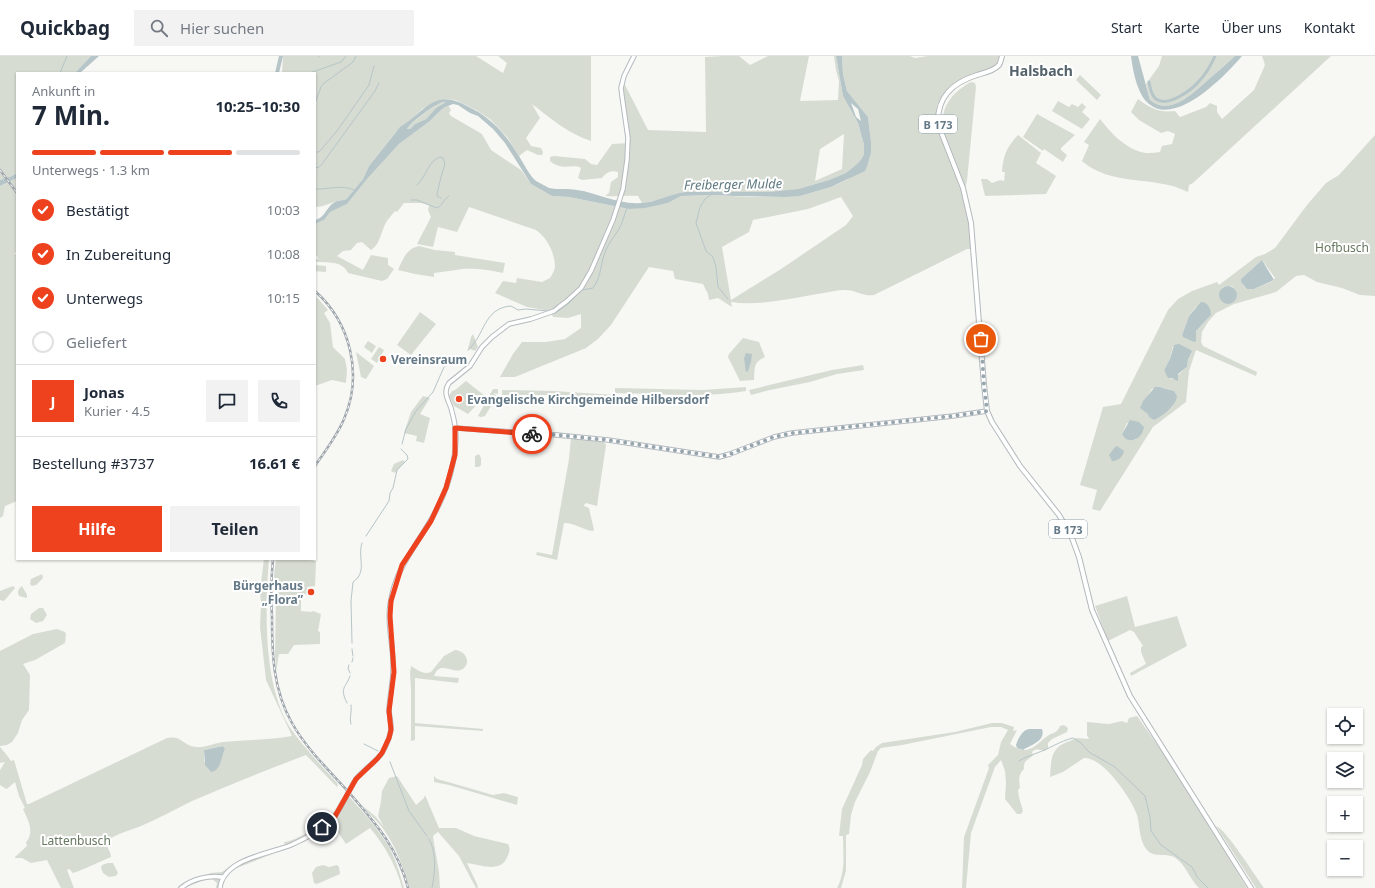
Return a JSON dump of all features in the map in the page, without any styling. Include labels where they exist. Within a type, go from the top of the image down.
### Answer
[{"type":"main road","points":[[220,888],[222,877],[231,868],[295,843],[310,835],[328,822],[338,811],[356,779],[377,759],[385,748],[391,730],[389,711],[394,672],[390,616],[391,601],[402,565],[431,521],[446,488],[455,455],[455,428],[451,407],[446,392],[449,383],[466,370],[482,346],[505,326],[554,311],[581,288],[591,271],[613,220],[624,183],[628,138],[622,88],[624,76],[634,56]]},
{"type":"main road","name":"B 173","points":[[1002,56],[1000,63],[991,70],[964,80],[952,88],[944,96],[938,115],[938,124],[962,188],[971,223],[987,411],[1009,451],[1069,530],[1079,557],[1092,610],[1121,677],[1138,710],[1187,784],[1252,888]]},
{"type":"main road","points":[[455,428],[571,436],[642,444],[719,457],[774,437],[792,433],[987,411]]},
{"type":"main road","points":[[181,888],[191,882],[208,877],[222,877]]},
{"type":"green space","points":[[0,56],[91,56],[76,72],[16,72],[16,174],[0,180]]},
{"type":"green space","points":[[283,56],[476,56],[503,73],[507,63],[498,56],[591,56],[591,141],[567,130],[532,104],[540,118],[526,138],[531,146],[541,148],[543,152],[542,155],[538,155],[527,150],[519,156],[507,137],[490,119],[456,100],[444,99],[436,101],[422,109],[407,124],[402,126],[395,133],[369,166],[363,179],[345,200],[316,207],[316,72],[282,72]]},
{"type":"green space","points":[[739,56],[750,65],[768,56],[809,56],[800,101],[838,100],[839,81],[834,56],[836,56],[843,96],[858,123],[864,145],[864,154],[862,158],[846,173],[829,180],[798,189],[779,192],[685,192],[663,199],[642,203],[638,196],[606,196],[609,193],[611,182],[618,177],[618,172],[609,172],[602,178],[582,180],[578,178],[581,168],[574,166],[559,166],[550,161],[550,157],[554,156],[585,159],[591,164],[597,165],[612,144],[630,143],[623,81],[648,130],[706,132],[705,57]],"holes":[[[844,134],[842,169],[815,181],[820,149]]]},
{"type":"green space","points":[[842,56],[910,56],[915,58],[928,56],[999,56],[994,67],[965,77],[951,86],[941,97],[937,105],[936,122],[962,193],[970,228],[971,249],[967,249],[874,295],[841,290],[774,301],[752,303],[731,302],[732,307],[718,298],[709,300],[703,284],[675,279],[673,271],[649,267],[611,325],[598,339],[586,348],[515,377],[500,377],[513,354],[522,342],[546,342],[565,339],[581,328],[581,314],[568,318],[553,317],[550,311],[527,307],[495,293],[503,281],[516,283],[517,278],[542,282],[550,278],[555,268],[553,255],[547,241],[536,230],[469,207],[457,232],[438,227],[433,247],[417,244],[431,217],[428,210],[429,205],[421,203],[404,203],[387,221],[378,243],[374,248],[371,250],[362,242],[357,243],[351,250],[343,251],[337,256],[363,270],[371,255],[388,258],[388,265],[394,269],[387,279],[382,281],[348,273],[342,266],[334,263],[316,262],[316,259],[318,259],[316,256],[316,224],[324,220],[329,212],[347,204],[399,144],[430,121],[448,105],[451,110],[449,113],[451,116],[482,134],[491,150],[521,170],[531,184],[552,196],[569,197],[629,209],[668,203],[681,196],[800,196],[831,187],[847,180],[868,164],[871,153],[871,142],[868,117],[847,91],[843,74]],"holes":[[[841,197],[853,216],[846,225],[781,269],[731,300],[722,247],[749,232],[753,220],[808,209]]]},
{"type":"green space","points":[[1162,56],[1235,56],[1189,96],[1182,101],[1166,106],[1158,105],[1150,100],[1146,84],[1159,66]]},
{"type":"green space","points":[[1262,56],[1331,56],[1193,183],[1189,185],[1188,192],[1162,184],[1120,178],[1106,174],[1094,169],[1082,161],[1089,145],[1084,142],[1100,119],[1112,133],[1132,149],[1149,153],[1160,152],[1162,146],[1172,144],[1175,134],[1168,131],[1161,133],[1139,120],[1131,112],[1138,99],[1155,109],[1175,111],[1180,117],[1206,107],[1210,103],[1217,106],[1217,112],[1222,119],[1254,90],[1265,65]]},
{"type":"green space","points":[[1080,75],[1101,95],[1097,100],[1076,80]]},
{"type":"green space","points":[[971,82],[975,83],[976,87],[967,181],[965,188],[942,128],[942,120],[943,113],[953,95]]},
{"type":"green space","points":[[1058,101],[1069,107],[1072,104],[1078,107],[1082,103],[1086,107],[1082,112],[1090,119],[1082,129],[1052,111]]},
{"type":"green space","points":[[446,102],[436,108],[426,119],[415,124],[410,129],[407,129],[424,114],[439,103]]},
{"type":"green space","points":[[1037,114],[1075,135],[1061,148],[1061,150],[1067,155],[1063,162],[1044,149],[1043,151],[1023,137]]},
{"type":"green space","points":[[1018,135],[1041,153],[1036,163],[1056,176],[1046,194],[985,196],[981,179],[987,179],[992,183],[1000,180],[1004,181],[1005,172],[1002,172],[1003,161],[1008,147]]},
{"type":"green space","name":"Hofbusch","points":[[1375,135],[1375,296],[1360,295],[1342,288],[1317,282],[1304,275],[1296,276],[1276,292],[1234,304],[1216,313],[1202,332],[1201,342],[1203,346],[1257,372],[1256,376],[1196,350],[1189,371],[1186,402],[1153,427],[1100,511],[1092,509],[1097,490],[1080,485],[1103,407],[1121,404],[1168,310],[1178,299],[1192,291],[1217,282],[1219,285],[1256,257],[1275,248],[1307,205],[1326,183],[1339,175]],"holes":[[[1262,260],[1275,278],[1273,281],[1254,289],[1247,289],[1241,282],[1241,279]],[[1232,286],[1236,291],[1219,295],[1223,287]],[[1196,307],[1210,316],[1196,331],[1195,341],[1182,335],[1189,316]],[[1173,346],[1192,353],[1188,358],[1187,367],[1177,376],[1178,380],[1169,378],[1164,370],[1170,359]],[[1163,388],[1174,391],[1173,406],[1158,418],[1149,417],[1148,395],[1152,389]],[[1127,423],[1144,430],[1135,440],[1122,434]]]},
{"type":"green space","points":[[16,178],[16,252],[14,254],[16,254],[16,501],[5,506],[3,516],[0,518],[0,186]]},
{"type":"green space","points":[[419,246],[435,250],[455,252],[455,255],[505,263],[503,273],[486,270],[461,269],[434,273],[434,277],[398,270],[403,258],[408,252]]},
{"type":"green space","points":[[316,265],[326,266],[326,272],[316,271]]},
{"type":"green space","points":[[316,296],[328,310],[324,313],[330,323],[333,347],[345,359],[347,370],[346,383],[332,380],[316,386]]},
{"type":"green space","points":[[420,312],[436,324],[411,355],[397,345]]},
{"type":"green space","points":[[473,334],[478,347],[475,351],[470,349],[468,351],[471,337]]},
{"type":"green space","points":[[743,338],[759,342],[765,357],[757,363],[754,380],[740,381],[728,357]]},
{"type":"green space","points":[[368,341],[376,346],[372,353],[364,347]]},
{"type":"green space","points":[[379,347],[384,350],[377,363],[371,359]]},
{"type":"green space","points":[[356,352],[374,366],[366,379],[361,377]]},
{"type":"green space","points":[[863,365],[864,370],[837,374],[810,382],[751,395],[749,390],[832,370]]},
{"type":"green space","points":[[466,381],[485,396],[468,414],[454,406],[449,396],[452,391]]},
{"type":"green space","points":[[746,387],[746,391],[714,394],[681,395],[615,393],[615,388],[703,390]]},
{"type":"green space","points":[[493,389],[498,389],[498,394],[493,393],[497,396],[485,416],[478,416]]},
{"type":"green space","points":[[502,390],[554,391],[615,395],[615,400],[552,395],[502,395]]},
{"type":"green space","points":[[423,396],[430,398],[420,414],[430,418],[424,443],[416,441],[417,436],[404,433],[411,412]]},
{"type":"green space","points":[[571,437],[603,441],[606,445],[597,506],[586,503],[584,505],[589,508],[594,530],[593,531],[564,523],[557,560],[536,555],[537,552],[552,555],[569,459]]},
{"type":"green space","points":[[479,454],[481,458],[481,465],[479,467],[475,467],[475,456]]},
{"type":"green space","points":[[403,460],[405,462],[395,473],[391,471],[394,464]]},
{"type":"green space","name":"Lattenbusch","points":[[264,560],[269,560],[267,622],[270,667],[274,689],[289,726],[294,734],[338,784],[337,787],[306,755],[204,796],[137,828],[112,838],[106,843],[111,857],[73,873],[69,869],[67,870],[74,888],[61,888],[47,860],[31,863],[22,858],[15,858],[27,846],[26,842],[30,834],[30,826],[15,782],[6,789],[0,785],[0,770],[5,762],[0,763],[0,747],[11,761],[14,760],[27,804],[29,804],[167,738],[176,738],[188,745],[199,747],[223,742],[292,736],[266,680],[260,627],[260,591]],"holes":[[[223,746],[225,749],[217,769],[209,770],[204,761],[204,750]]]},
{"type":"green space","points":[[276,560],[316,561],[315,586],[307,587],[307,594],[301,595],[301,611],[313,611],[321,614],[318,631],[320,632],[320,644],[294,645],[288,654],[279,654],[276,672],[275,652],[277,596],[274,576]]},
{"type":"green space","points":[[42,574],[43,578],[36,585],[32,586],[30,584],[31,579]]},
{"type":"green space","points":[[13,586],[15,588],[4,601],[0,600],[0,591]]},
{"type":"green space","points":[[22,586],[27,598],[18,595],[18,591]]},
{"type":"green space","points":[[1127,596],[1135,627],[1177,616],[1187,646],[1131,676],[1130,673],[1146,664],[1141,652],[1141,647],[1143,646],[1134,632],[1130,630],[1108,641],[1095,606]]},
{"type":"green space","points":[[39,608],[43,608],[47,615],[43,621],[36,623],[30,619],[31,614]]},
{"type":"green space","points":[[57,629],[65,632],[65,643],[35,660],[23,664],[30,675],[29,710],[22,720],[18,733],[12,742],[7,745],[0,746],[0,651],[33,634]]},
{"type":"green space","points":[[458,650],[466,656],[467,662],[464,668],[456,671],[440,668],[434,676],[459,678],[458,683],[415,678],[415,723],[483,729],[483,731],[415,726],[415,740],[411,741],[411,666],[423,672],[431,672],[444,656]]},
{"type":"green space","points":[[1137,716],[1180,777],[1247,888],[1199,888],[1182,864],[1174,857],[1167,855],[1156,855],[1147,850],[1142,842],[1137,815],[1123,789],[1107,771],[1091,759],[1084,758],[1063,772],[1050,777],[1051,763],[1057,748],[1076,738],[1089,739],[1087,735],[1087,722],[1109,724],[1122,721],[1127,723],[1129,718]]},
{"type":"green space","points":[[992,723],[1002,723],[1014,727],[1013,731],[1017,730],[1010,744],[1021,750],[1033,747],[1046,737],[1056,732],[1060,726],[1064,725],[1068,728],[1067,732],[1052,739],[1048,743],[1048,748],[1045,751],[1035,750],[1032,752],[1033,755],[1025,762],[1024,769],[1020,775],[1020,788],[1018,790],[1023,811],[1021,814],[1017,814],[1005,799],[1005,771],[1001,760],[995,767],[971,833],[966,888],[962,888],[964,837],[989,768],[988,765],[998,755],[1001,742],[1008,730],[1001,727],[991,727],[881,748],[878,751],[870,772],[855,802],[851,815],[849,834],[846,835],[846,871],[841,888],[837,888],[842,875],[843,862],[843,836],[839,836],[842,809],[862,765],[863,759],[871,750],[873,751],[882,743],[955,732]]},
{"type":"green space","points":[[397,776],[416,805],[424,798],[425,795],[439,828],[456,828],[474,836],[508,844],[509,852],[505,861],[501,865],[491,867],[467,863],[478,888],[476,888],[459,856],[438,832],[433,837],[440,888],[409,888],[402,865],[392,843],[382,827],[363,806],[376,817],[384,827],[378,816],[382,791],[389,778]]},
{"type":"green space","points":[[434,776],[437,779],[493,795],[504,793],[518,797],[517,805],[434,782]]},
{"type":"green space","points":[[346,793],[375,826],[385,840],[396,862],[404,888],[402,888],[397,871],[389,856],[370,828],[346,844],[331,822],[306,841],[234,869],[226,877],[222,888],[216,888],[217,883],[212,879],[186,887],[177,888],[190,880],[211,873],[222,872],[240,860],[285,845],[284,842],[295,839],[327,819],[334,812]]},
{"type":"green space","points":[[1216,826],[1233,844],[1264,888],[1256,888]]},
{"type":"green space","points":[[113,863],[118,873],[116,876],[109,877],[103,873],[101,868],[102,865]]},
{"type":"green space","points":[[323,865],[329,867],[337,865],[339,867],[340,874],[317,884],[314,883],[312,873],[316,867]]},
{"type":"shaded area","points":[[91,56],[99,56],[81,72],[76,72]]},
{"type":"shaded area","points":[[279,56],[283,56],[279,72],[275,72]]},
{"type":"shaded area","points":[[836,56],[842,56],[843,74],[847,91],[868,117],[871,153],[865,171],[831,187],[800,196],[681,196],[668,203],[645,208],[629,209],[569,197],[552,196],[531,184],[505,143],[493,129],[478,116],[470,113],[458,105],[453,104],[445,107],[430,121],[399,144],[347,204],[330,212],[324,220],[316,224],[316,220],[323,216],[330,206],[347,198],[363,179],[369,166],[400,127],[426,107],[440,100],[447,99],[458,102],[490,120],[508,140],[533,179],[549,188],[574,189],[617,201],[633,203],[653,201],[685,192],[770,192],[798,189],[829,180],[846,173],[862,158],[864,154],[864,145],[858,123],[843,96]],"holes":[[[446,102],[436,108],[426,119],[415,124],[410,129],[407,129],[413,122],[435,106]],[[851,103],[858,109],[861,121],[856,117]]]},
{"type":"shaded area","points":[[1131,56],[1138,56],[1150,100],[1158,105],[1166,106],[1182,101],[1235,56],[1242,56],[1225,75],[1200,96],[1173,109],[1160,109],[1149,104],[1141,94],[1134,75]]},
{"type":"shaded area","points":[[16,174],[16,178],[0,186],[0,180]]},
{"type":"shaded area","points":[[1262,260],[1274,280],[1254,289],[1247,289],[1241,282],[1241,279]]},
{"type":"shaded area","points":[[1228,286],[1234,289],[1237,295],[1234,301],[1228,304],[1222,301],[1219,295],[1222,289]]},
{"type":"shaded area","points":[[1201,302],[1206,303],[1209,306],[1211,315],[1196,331],[1196,341],[1194,342],[1183,337],[1182,335],[1189,316]]},
{"type":"shaded area","points":[[1179,344],[1192,352],[1188,359],[1187,367],[1178,374],[1177,381],[1172,378],[1168,378],[1164,370],[1170,359],[1174,345]]},
{"type":"shaded area","points":[[746,353],[752,354],[748,371],[746,372],[744,358]]},
{"type":"shaded area","points":[[1155,387],[1174,391],[1177,396],[1176,400],[1168,410],[1154,420],[1140,408],[1143,401]]},
{"type":"shaded area","points":[[1130,420],[1139,422],[1144,427],[1141,435],[1135,440],[1128,440],[1122,434]]},
{"type":"shaded area","points":[[1117,446],[1124,451],[1123,455],[1112,461],[1109,455]]},
{"type":"shaded area","points":[[1029,729],[1042,729],[1042,737],[1040,740],[1023,750],[1017,748],[1016,745],[1021,735],[1024,731]]},
{"type":"shaded area","points":[[223,746],[225,749],[219,766],[211,772],[205,765],[204,750]]},
{"type":"waterway","points":[[60,72],[67,56]]},
{"type":"waterway","points":[[313,72],[341,62],[346,56]]},
{"type":"waterway","points":[[316,100],[323,84],[353,62],[356,56]]},
{"type":"waterway","points":[[1149,82],[1150,89],[1156,99],[1161,101],[1173,99],[1197,84],[1207,72],[1215,56]]},
{"type":"waterway","points":[[316,152],[319,152],[337,131],[369,85],[374,66]]},
{"type":"waterway","points":[[316,167],[318,168],[322,164],[375,91],[379,83]]},
{"type":"waterway","points":[[417,185],[423,178],[430,165],[436,159],[440,157],[443,158],[445,164],[437,194],[437,196],[441,198]]},
{"type":"waterway","points":[[316,189],[345,187],[354,190]]},
{"type":"waterway","name":"Freiberger Mulde","points":[[712,194],[705,199],[700,207],[696,223],[706,251],[713,257],[716,267],[718,287],[728,299]]},
{"type":"waterway","points":[[411,200],[417,200],[437,208],[449,196]]},
{"type":"waterway","points":[[558,311],[569,303],[582,290],[593,288],[598,279],[606,250],[617,232],[627,208]]},
{"type":"waterway","points":[[468,350],[474,344],[490,317],[502,308],[511,306],[518,310],[526,309],[548,311]]},
{"type":"waterway","points":[[446,366],[455,360]]},
{"type":"waterway","points":[[402,444],[406,429],[416,411],[433,392],[444,367]]},
{"type":"waterway","points":[[366,536],[389,501],[397,470],[408,459],[407,455],[401,449]]},
{"type":"waterway","points":[[352,643],[351,601],[353,582],[360,574],[361,569],[362,543]]},
{"type":"waterway","points":[[352,649],[353,656]]},
{"type":"waterway","points":[[352,662],[353,658]]},
{"type":"waterway","points":[[349,665],[348,668],[350,673]]},
{"type":"waterway","points":[[347,703],[343,691],[350,676]]},
{"type":"waterway","points":[[351,705],[351,724]]},
{"type":"waterway","points":[[1019,761],[1068,739],[1073,738],[1081,743],[1089,752],[1115,767],[1145,796],[1150,817],[1151,831],[1161,845],[1192,867],[1197,877],[1208,888]]},
{"type":"waterway","points":[[364,744],[378,751]]},
{"type":"waterway","points":[[390,762],[409,811],[427,836]]},
{"type":"waterway","points":[[429,839],[432,844],[434,857],[434,876],[432,888]]},
{"type":"railway","points":[[0,170],[16,192]]},
{"type":"railway","points":[[316,292],[337,318],[345,334],[350,350],[353,368],[353,385],[350,402],[344,419],[316,464]]},
{"type":"railway","points":[[273,560],[271,595],[272,645],[277,685],[281,698],[298,733],[386,838],[399,861],[408,888]]},
{"type":"way so far","points":[[532,434],[557,435],[642,444],[719,457],[774,437],[792,433],[987,411],[981,339]]},
{"type":"place","name":"Vereinsraum","points":[[383,359]]},
{"type":"place","name":"Evangelische Kirchgemeinde Hilbersdorf","points":[[459,399]]},
{"type":"place","name":"Bürgerhaus „Flora”","points":[[311,592]]},
{"type":"district","name":"Halsbach","points":[[1041,70]]},
{"type":"route","points":[[322,827],[334,818],[356,779],[382,753],[389,738],[391,726],[389,711],[394,672],[390,616],[391,601],[402,565],[431,521],[449,480],[455,455],[455,428],[532,434]]}]
